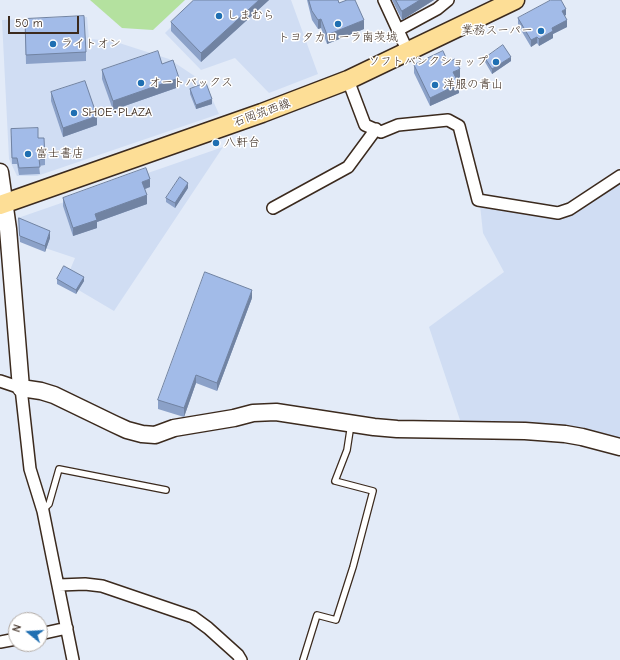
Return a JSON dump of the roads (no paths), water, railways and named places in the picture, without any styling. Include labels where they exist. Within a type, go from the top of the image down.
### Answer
[{"type":"main road","name":"石岡筑西線","points":[[2,204],[262,113],[348,80],[515,0]]},
{"type":"street","points":[[384,0],[408,52]]},
{"type":"street","points":[[398,30],[437,9],[448,0]]},
{"type":"street","points":[[348,80],[365,125],[376,130],[381,132],[398,125],[448,120],[459,126],[478,200],[558,213],[570,209],[620,176]]},
{"type":"street","points":[[273,208],[348,168],[376,130]]},
{"type":"street","points":[[0,172],[2,204],[17,322],[21,388],[30,469],[43,511],[73,660]]},
{"type":"street","points":[[0,381],[21,388],[41,391],[54,395],[127,430],[142,434],[155,435],[174,428],[234,418],[253,413],[276,412],[397,429],[510,430],[565,434],[582,436],[620,447]]},
{"type":"street","points":[[59,585],[85,584],[102,586],[193,617],[208,628],[238,655],[241,660]]},
{"type":"street","points":[[48,632],[67,628]]},
{"type":"lane","points":[[303,660],[317,615],[336,620],[353,567],[373,491],[336,481],[347,450],[352,423]]},
{"type":"lane","points":[[43,511],[49,504],[59,470],[166,490]]},
{"type":"place","name":"しまむら","points":[[219,16]]},
{"type":"place","name":"トヨタカローラ南茨城","points":[[338,24]]},
{"type":"place","name":"業務スーパー","points":[[541,31]]},
{"type":"place","name":"ライトオン","points":[[53,44]]},
{"type":"place","name":"ソフトバンクショップ","points":[[496,62]]},
{"type":"place","name":"オートバックス","points":[[141,83]]},
{"type":"place","name":"洋服の青山","points":[[435,85]]},
{"type":"place","name":"SHOE･PLAZA","points":[[74,113]]},
{"type":"place","name":"八軒台","points":[[216,143]]},
{"type":"place","name":"富士書店","points":[[28,154]]}]
